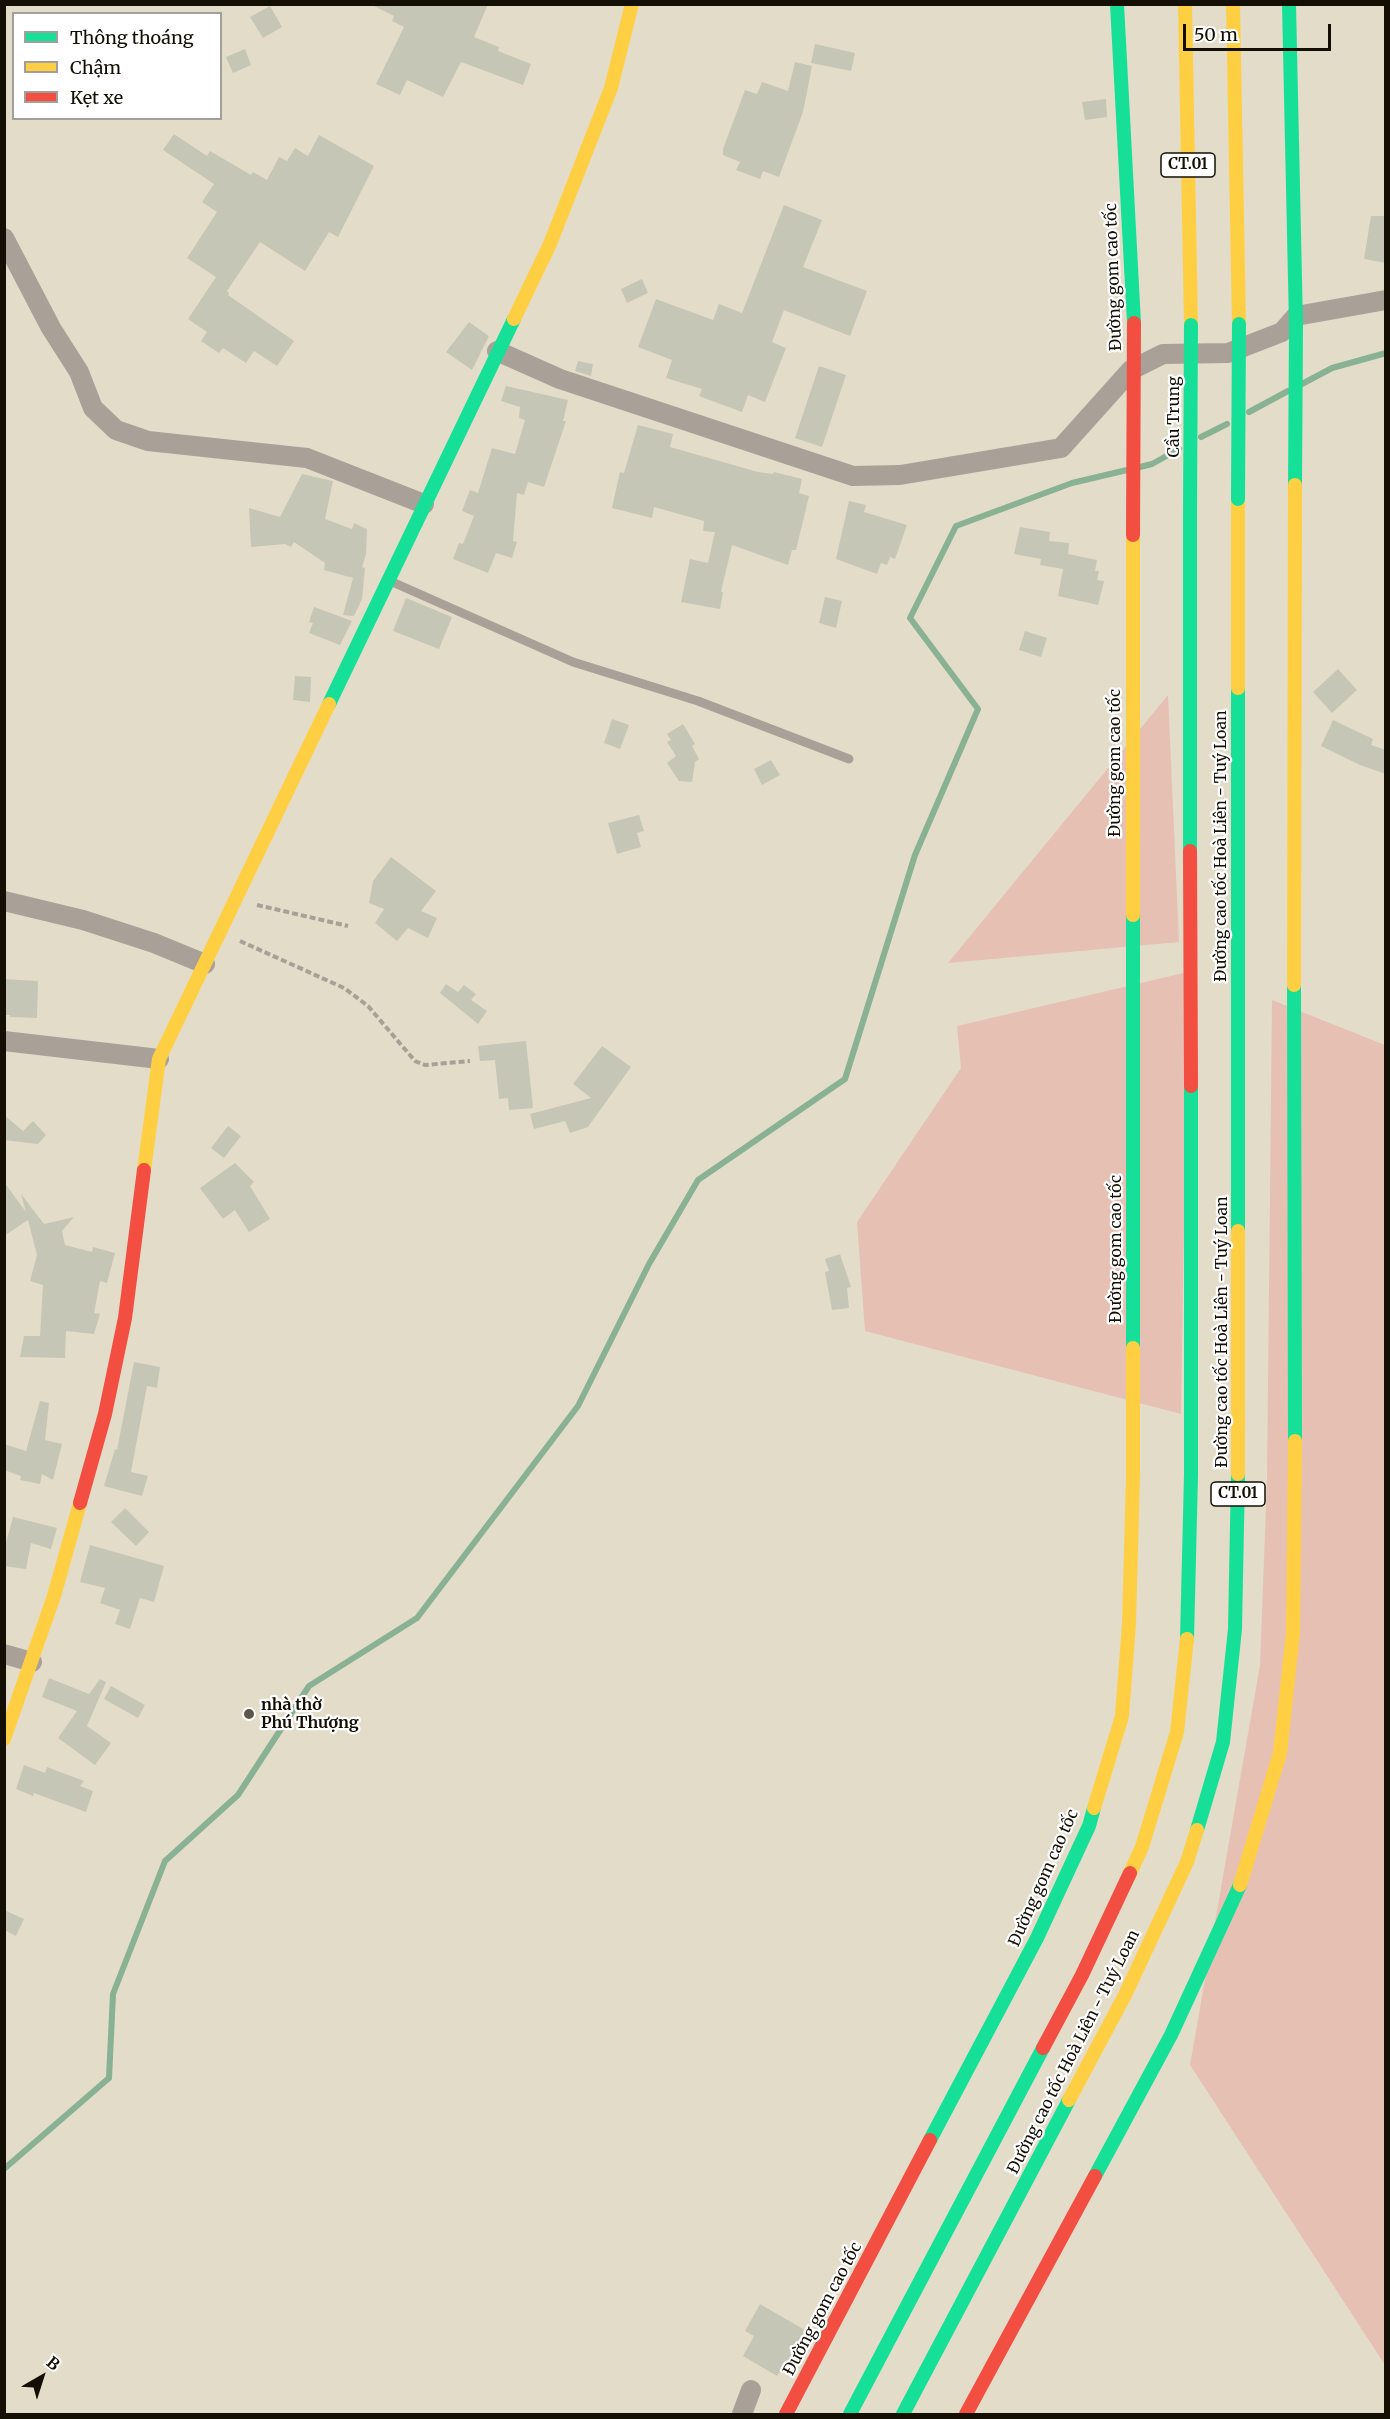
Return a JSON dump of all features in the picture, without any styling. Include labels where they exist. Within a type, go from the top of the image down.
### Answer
[{"type":"main road","points":[[4,1738],[54,1596],[107,1404],[125,1317],[159,1059],[550,244],[611,88],[632,4]]},
{"type":"main road","name":"Đường gom cao tốc","points":[[786,2415],[1037,1938],[1089,1826],[1122,1716],[1129,1624],[1133,1476],[1134,323],[1117,4]]},
{"type":"main road","name":"Cầu Trung","points":[[1185,4],[1191,325],[1190,510]]},
{"type":"main road","name":"Đường cao tốc Hoà Liên - Tuý Loan","points":[[903,2415],[1125,1995],[1187,1862],[1223,1742],[1235,1629],[1238,1477],[1239,324],[1233,4]]},
{"type":"main road","points":[[966,2415],[1171,2035],[1240,1884],[1280,1754],[1293,1633],[1295,1480],[1294,489],[1296,321],[1289,4]]},
{"type":"main road","name":"Đường cao tốc Hoà Liên - Tuý Loan","points":[[849,2415],[1082,1975],[1142,1847],[1177,1732],[1188,1626],[1191,1475],[1190,510]]},
{"type":"street","points":[[4,238],[51,328],[79,372],[93,408],[116,430],[148,441],[307,458],[424,504]]},
{"type":"street","points":[[497,351],[560,380],[853,476],[900,475],[1061,448],[1131,370],[1163,354],[1228,353],[1282,332],[1296,321],[1386,300]]},
{"type":"street","points":[[4,901],[93,923],[154,943],[205,964]]},
{"type":"street","points":[[4,1041],[159,1059]]},
{"type":"street","points":[[4,1654],[32,1662]]},
{"type":"street","points":[[742,2415],[751,2390]]},
{"type":"lane","points":[[388,580],[573,662],[698,701],[849,759]]},
{"type":"path","points":[[236,899],[348,926]]},
{"type":"path","points":[[220,932],[344,988],[368,1006],[415,1060],[425,1065],[470,1061]]},
{"type":"shaded area","points":[[1168,695],[1179,942],[948,963]]},
{"type":"shaded area","points":[[1188,972],[1181,1414],[865,1331],[857,1222],[961,1068],[957,1026]]},
{"type":"shaded area","points":[[1272,1000],[1385,1045],[1385,2365],[1190,2065],[1260,1665],[1267,1480]]},
{"type":"building","points":[[370,4],[488,4],[474,37],[499,47],[498,51],[531,64],[523,85],[461,62],[443,97],[407,80],[400,95],[376,84],[404,27],[392,21],[394,16]]},
{"type":"building","points":[[270,6],[282,27],[263,38],[250,17]]},
{"type":"building","points":[[815,44],[855,53],[851,71],[811,63]]},
{"type":"building","points":[[245,49],[251,65],[233,73],[226,57]]},
{"type":"building","points":[[795,62],[812,66],[803,112],[779,177],[763,171],[760,179],[736,170],[740,162],[723,155],[723,149],[745,90],[757,94],[762,82],[788,91]]},
{"type":"building","points":[[1106,99],[1107,117],[1085,120],[1082,102]]},
{"type":"building","points":[[174,134],[207,156],[210,151],[251,175],[253,172],[267,180],[279,157],[287,161],[295,148],[308,156],[319,135],[374,166],[338,237],[329,232],[305,271],[260,242],[227,291],[228,295],[294,341],[277,366],[254,351],[246,363],[223,348],[219,353],[201,341],[207,332],[188,319],[216,277],[187,258],[217,212],[202,202],[214,184],[163,150]]},
{"type":"building","points":[[784,205],[822,220],[803,267],[867,291],[850,336],[784,310],[772,342],[786,348],[765,402],[748,395],[742,412],[699,396],[702,389],[666,378],[672,360],[638,347],[656,299],[713,320],[719,304],[742,313]]},
{"type":"building","points":[[1371,216],[1386,216],[1386,263],[1364,259]]},
{"type":"building","points":[[642,279],[648,293],[627,303],[621,289]]},
{"type":"building","points":[[469,322],[489,336],[472,370],[446,352]]},
{"type":"building","points":[[578,361],[593,364],[591,376],[575,371]]},
{"type":"building","points":[[819,366],[846,375],[822,447],[795,438]]},
{"type":"building","points":[[506,386],[568,400],[563,421],[566,421],[544,487],[528,482],[524,495],[517,493],[513,541],[517,542],[512,558],[496,553],[488,573],[453,559],[459,543],[463,544],[474,516],[462,511],[470,490],[478,493],[492,448],[515,454],[525,420],[519,418],[520,407],[501,401]]},
{"type":"building","points":[[638,425],[673,434],[670,447],[758,472],[773,474],[774,472],[802,479],[799,493],[809,496],[796,550],[792,550],[788,565],[732,545],[721,592],[723,592],[720,609],[681,602],[690,559],[708,563],[715,532],[703,531],[704,521],[654,507],[652,518],[612,508],[620,472],[624,473]]},
{"type":"building","points":[[302,474],[333,481],[325,519],[352,529],[354,523],[367,529],[366,554],[362,567],[365,568],[362,599],[354,616],[343,615],[353,578],[324,570],[325,563],[294,542],[291,547],[285,544],[251,547],[249,508],[280,517]]},
{"type":"building","points":[[849,501],[866,505],[864,512],[907,525],[895,559],[890,557],[887,565],[881,563],[877,574],[836,559]]},
{"type":"building","points":[[1020,527],[1050,532],[1049,541],[1069,543],[1068,554],[1097,560],[1095,571],[1099,571],[1097,580],[1104,581],[1098,605],[1058,596],[1063,569],[1040,565],[1041,559],[1014,554]]},
{"type":"building","points":[[825,597],[842,601],[836,628],[819,623]]},
{"type":"building","points":[[406,598],[452,617],[439,649],[393,631]]},
{"type":"building","points":[[314,607],[352,621],[340,645],[309,633],[313,623],[309,622]]},
{"type":"building","points":[[1025,631],[1047,638],[1041,657],[1019,650]]},
{"type":"building","points":[[1338,669],[1357,690],[1332,713],[1313,692]]},
{"type":"building","points":[[295,676],[311,677],[310,702],[293,700]]},
{"type":"building","points":[[612,719],[629,725],[620,749],[604,743]]},
{"type":"building","points":[[1333,720],[1373,739],[1371,745],[1386,750],[1386,774],[1360,765],[1321,746]]},
{"type":"building","points":[[683,724],[695,744],[692,746],[699,759],[695,762],[692,782],[679,781],[667,763],[676,756],[667,742],[671,740],[667,734]]},
{"type":"building","points":[[771,760],[780,775],[762,785],[754,769]]},
{"type":"building","points":[[639,815],[644,831],[637,833],[641,847],[617,854],[608,823]]},
{"type":"building","points":[[391,857],[436,891],[421,911],[437,918],[428,938],[408,928],[397,941],[375,923],[384,909],[369,903],[373,881]]},
{"type":"building","points":[[4,979],[38,981],[37,1018],[4,1015]]},
{"type":"building","points":[[446,984],[458,992],[464,985],[476,994],[471,1000],[487,1011],[478,1024],[440,993]]},
{"type":"building","points":[[526,1041],[533,1108],[509,1110],[508,1098],[499,1099],[495,1060],[480,1061],[478,1046]]},
{"type":"building","points":[[602,1046],[631,1067],[588,1127],[570,1133],[565,1121],[534,1129],[530,1114],[591,1098],[573,1084]]},
{"type":"building","points":[[4,1115],[23,1131],[33,1121],[46,1135],[38,1144],[4,1140]]},
{"type":"building","points":[[228,1126],[241,1136],[224,1158],[211,1148]]},
{"type":"building","points":[[235,1163],[254,1182],[250,1186],[270,1219],[249,1232],[235,1210],[223,1219],[200,1188]]},
{"type":"building","points":[[4,1182],[26,1212],[21,1194],[44,1224],[74,1217],[62,1231],[65,1245],[92,1252],[93,1247],[115,1253],[107,1283],[100,1281],[94,1313],[100,1314],[94,1334],[66,1331],[65,1358],[20,1357],[24,1336],[40,1336],[43,1285],[30,1281],[37,1255],[28,1220],[4,1236]]},
{"type":"building","points":[[840,1254],[851,1287],[847,1288],[849,1308],[832,1310],[825,1272],[829,1271],[825,1259]]},
{"type":"building","points":[[134,1362],[160,1367],[157,1388],[147,1386],[131,1472],[148,1476],[142,1496],[104,1486],[115,1449],[117,1450]]},
{"type":"building","points":[[40,1401],[49,1403],[45,1440],[62,1444],[53,1480],[42,1474],[40,1484],[20,1480],[21,1476],[4,1470],[4,1444],[26,1451]]},
{"type":"building","points":[[125,1508],[149,1532],[136,1546],[111,1522]]},
{"type":"building","points":[[13,1517],[57,1528],[51,1549],[31,1543],[26,1569],[4,1566],[4,1550]]},
{"type":"building","points":[[90,1545],[164,1566],[154,1602],[140,1598],[130,1629],[115,1624],[120,1610],[100,1603],[105,1588],[80,1582]]},
{"type":"building","points":[[49,1678],[89,1694],[100,1679],[106,1682],[87,1726],[111,1743],[95,1765],[58,1738],[77,1711],[42,1697]]},
{"type":"building","points":[[111,1686],[145,1705],[138,1718],[104,1699]]},
{"type":"building","points":[[24,1765],[45,1773],[47,1767],[84,1781],[80,1786],[93,1791],[86,1812],[34,1793],[33,1796],[16,1789]]},
{"type":"building","points":[[4,1910],[24,1919],[16,1936],[4,1930]]},
{"type":"building","points":[[760,2304],[810,2333],[791,2371],[783,2367],[777,2376],[743,2356],[754,2336],[745,2331]]},
{"type":"waterway","points":[[1302,384],[1332,368],[1386,353]]},
{"type":"waterway","points":[[1249,412],[1288,391]]},
{"type":"waterway","points":[[1201,437],[1227,424]]},
{"type":"waterway","points":[[1140,467],[1152,464],[1179,449]]},
{"type":"waterway","points":[[4,2169],[109,2078],[113,1994],[165,1861],[238,1795],[309,1686],[417,1618],[578,1406],[649,1264],[698,1180],[845,1079],[915,855],[978,709],[910,618],[956,526],[1072,483],[1127,470]]},
{"type":"traffic: fast","points":[[1117,4],[1134,323]]},
{"type":"traffic: fast","points":[[1289,4],[1296,325],[1295,485]]},
{"type":"traffic: fast","points":[[329,704],[514,319]]},
{"type":"traffic: fast","points":[[1238,499],[1239,324]]},
{"type":"traffic: fast","points":[[1190,510],[1191,325]]},
{"type":"traffic: fast","points":[[1190,510],[1190,851]]},
{"type":"traffic: fast","points":[[1238,688],[1238,1231]]},
{"type":"traffic: fast","points":[[1133,915],[1133,1348]]},
{"type":"traffic: fast","points":[[1294,985],[1295,1441]]},
{"type":"traffic: fast","points":[[1187,1639],[1191,1475],[1191,1086]]},
{"type":"traffic: fast","points":[[1197,1830],[1223,1742],[1235,1629],[1238,1474]]},
{"type":"traffic: fast","points":[[930,2140],[1037,1938],[1089,1826],[1094,1808]]},
{"type":"traffic: fast","points":[[1095,2176],[1171,2035],[1240,1885]]},
{"type":"traffic: fast","points":[[850,2414],[1043,2048]]},
{"type":"traffic: fast","points":[[903,2414],[1069,2100]]},
{"type":"traffic: slow","points":[[514,319],[550,244],[611,88],[632,4]]},
{"type":"traffic: slow","points":[[1185,4],[1191,325]]},
{"type":"traffic: slow","points":[[1233,4],[1239,324]]},
{"type":"traffic: slow","points":[[1294,985],[1295,485]]},
{"type":"traffic: slow","points":[[1238,499],[1238,688]]},
{"type":"traffic: slow","points":[[1133,535],[1133,915]]},
{"type":"traffic: slow","points":[[144,1170],[159,1059],[329,704]]},
{"type":"traffic: slow","points":[[1238,1231],[1238,1474]]},
{"type":"traffic: slow","points":[[1094,1808],[1122,1716],[1129,1624],[1133,1476],[1133,1348]]},
{"type":"traffic: slow","points":[[1240,1885],[1280,1753],[1293,1633],[1295,1441]]},
{"type":"traffic: slow","points":[[4,1739],[54,1596],[80,1503]]},
{"type":"traffic: slow","points":[[1130,1873],[1142,1847],[1177,1732],[1187,1639]]},
{"type":"traffic: slow","points":[[1069,2100],[1125,1995],[1187,1862],[1197,1830]]},
{"type":"traffic: jam","points":[[1133,535],[1134,323]]},
{"type":"traffic: jam","points":[[1190,851],[1191,1086]]},
{"type":"traffic: jam","points":[[80,1503],[105,1414],[125,1318],[144,1170]]},
{"type":"traffic: jam","points":[[1043,2048],[1082,1975],[1130,1873]]},
{"type":"traffic: jam","points":[[786,2414],[930,2140]]},
{"type":"traffic: jam","points":[[966,2414],[1095,2176]]},
{"type":"place","name":"nhà thờ Phú Thượng","points":[[249,1714]]}]
